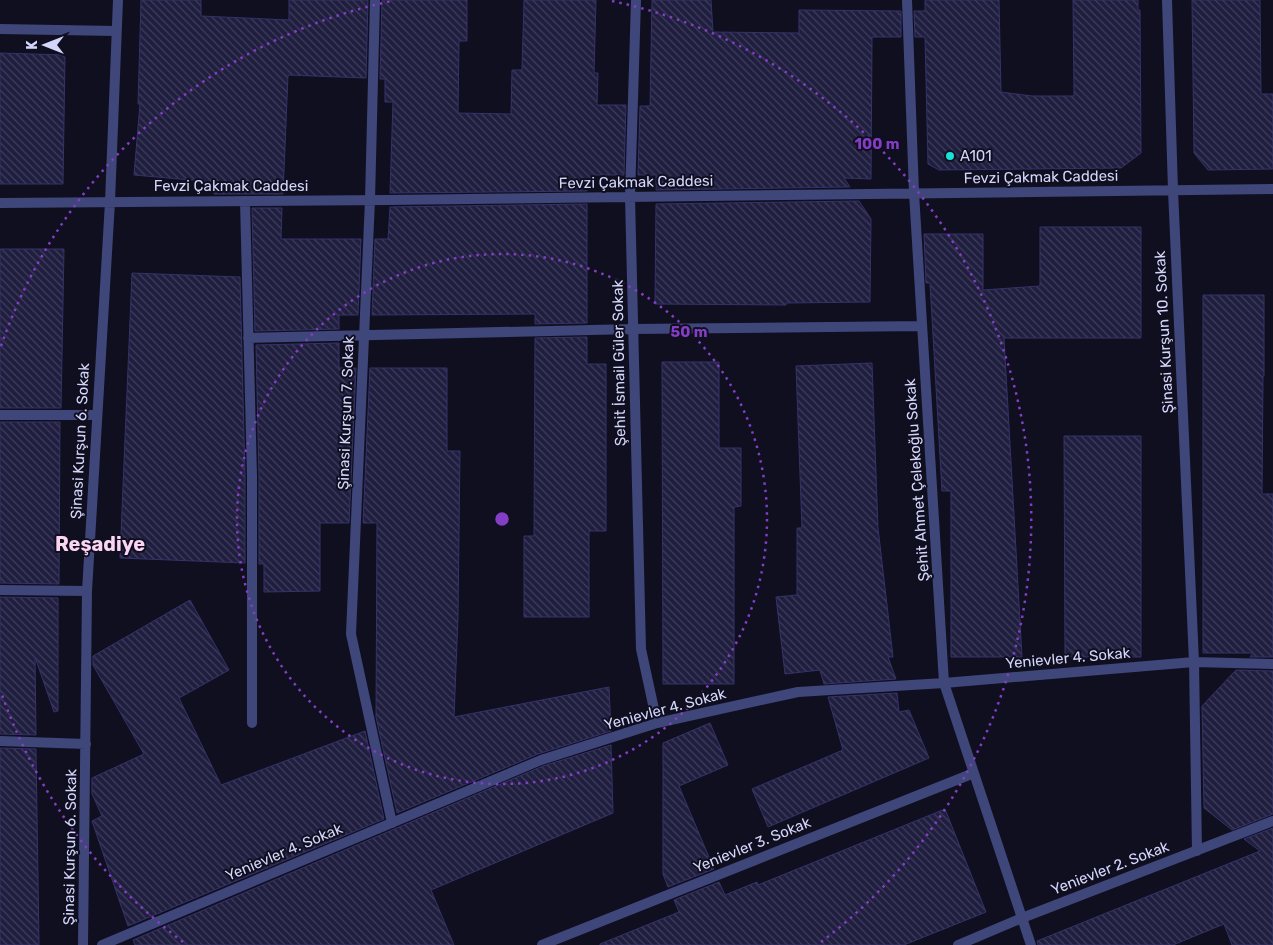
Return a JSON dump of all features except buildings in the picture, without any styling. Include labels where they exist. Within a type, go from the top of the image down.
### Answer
[{"type":"street","name":"Şinasi Kurşun 6. Sokak","points":[[83,945],[87,591],[110,202],[118,0]]},
{"type":"street","name":"Şinasi Kurşun 7. Sokak","points":[[375,0],[370,200],[351,634],[392,823]]},
{"type":"street","name":"Şehit İsmail Güler Sokak","points":[[636,0],[630,197],[641,649],[657,723]]},
{"type":"street","name":"Şehit Ahmet Çelekoğlu Sokak","points":[[907,0],[914,193],[944,683],[1031,945]]},
{"type":"street","name":"Şinasi Kurşun 10. Sokak","points":[[1167,0],[1173,190],[1194,662],[1197,851]]},
{"type":"street","points":[[0,29],[116,31]]},
{"type":"street","name":"Fevzi Çakmak Caddesi","points":[[0,203],[1273,189]]},
{"type":"street","points":[[245,201],[252,476],[252,723]]},
{"type":"street","points":[[248,338],[633,329],[922,326]]},
{"type":"street","points":[[0,415],[97,416]]},
{"type":"street","points":[[0,590],[87,591]]},
{"type":"street","name":"Yenievler 4. Sokak","points":[[102,945],[541,760],[657,723],[798,692],[944,683],[1194,662],[1273,664]]},
{"type":"street","points":[[0,741],[86,744]]},
{"type":"street","name":"Yenievler 3. Sokak","points":[[542,945],[974,773]]},
{"type":"street","name":"Yenievler 2. Sokak","points":[[958,945],[1022,918],[1273,822]]},
{"type":"place","name":"A101","points":[[950,156]]},
{"type":"district","name":"Reşadiye","points":[[100,544]]}]
